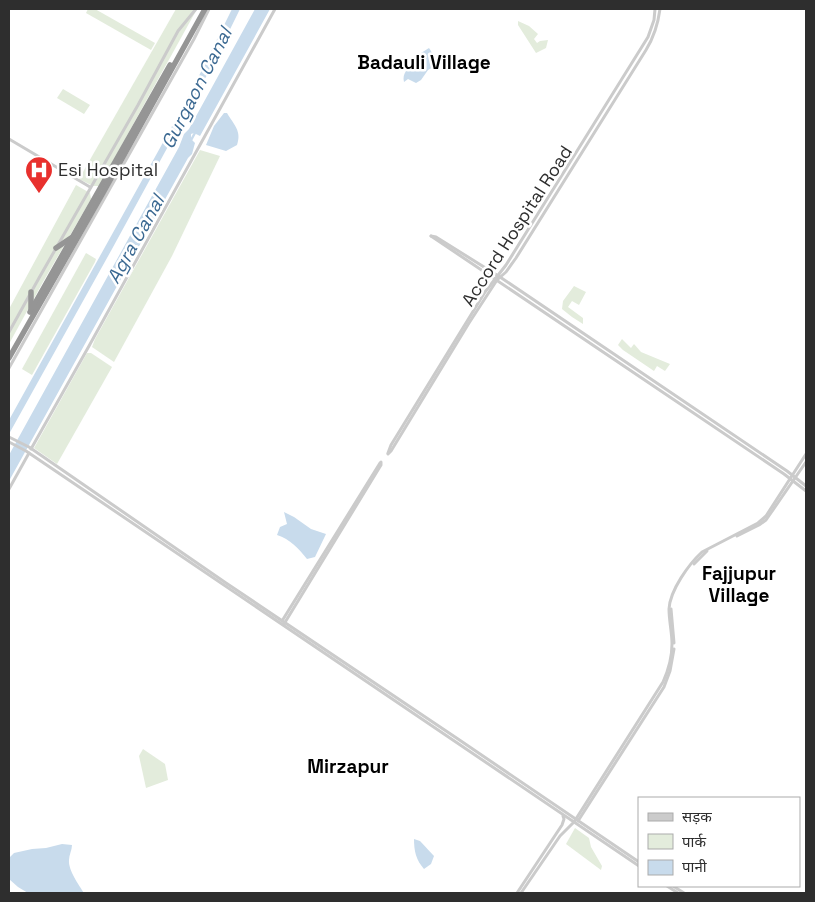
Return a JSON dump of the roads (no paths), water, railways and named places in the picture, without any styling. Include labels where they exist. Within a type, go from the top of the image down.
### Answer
[{"type":"highway","points":[[9,358],[194,26],[201,9]]},
{"type":"highway","points":[[194,26],[207,9]]},
{"type":"highway","points":[[9,350],[146,111]]},
{"type":"highway","points":[[56,248],[73,237]]},
{"type":"highway","points":[[30,311],[31,292]]},
{"type":"street","points":[[9,332],[178,31],[196,9]]},
{"type":"street","points":[[9,368],[194,39],[207,9]]},
{"type":"street","points":[[9,490],[29,450],[89,346],[275,9]]},
{"type":"street","points":[[497,278],[648,37],[654,20],[655,9]]},
{"type":"street","name":"Accord Hospital Road","points":[[388,454],[497,278],[516,258],[646,50],[654,36],[660,9]]},
{"type":"street","points":[[9,140],[90,188]]},
{"type":"street","points":[[806,486],[792,475],[436,237],[431,236],[451,251],[497,278],[806,491]]},
{"type":"street","points":[[9,439],[29,450],[226,583],[638,865]]},
{"type":"street","points":[[521,893],[564,830],[576,821],[660,688],[666,676],[672,650],[670,605],[672,595],[681,578],[702,552],[762,520],[791,480],[792,475],[806,454]]},
{"type":"street","points":[[283,623],[381,462]]},
{"type":"street","points":[[791,480],[796,478],[806,462]]},
{"type":"street","points":[[283,623],[638,861]]},
{"type":"street","points":[[517,893],[562,825],[563,815]]},
{"type":"water","name":"Gurgaon Canal","points":[[232,9],[240,9],[213,64],[9,434],[9,420],[191,92]]},
{"type":"water","points":[[255,9],[270,9],[200,136],[194,133],[191,134],[191,139],[195,143],[192,154],[188,158],[9,481],[9,455],[179,147],[184,134],[189,129]]},
{"type":"water","points":[[429,48],[435,66],[428,70],[421,80],[416,83],[408,79],[404,82],[406,71],[416,65],[421,53]]},
{"type":"water","points":[[224,113],[227,113],[235,125],[239,136],[237,145],[226,151],[206,145],[214,126]]},
{"type":"water","points":[[284,512],[311,529],[326,534],[315,557],[307,559],[290,542],[277,535],[280,527],[287,524]]},
{"type":"water","points":[[414,839],[420,841],[434,856],[431,864],[424,869],[416,855]]},
{"type":"water","points":[[62,844],[72,845],[69,858],[70,868],[84,893],[28,893],[9,879],[9,858],[14,853]]},
{"type":"waterway","name":"Agra Canal","points":[[190,142],[196,131]]},
{"type":"place","name":"Esi Hospital","points":[[39,194]]},
{"type":"district","name":"Badauli Village","points":[[424,62]]},
{"type":"district","name":"Fajjupur Village","points":[[739,584]]},
{"type":"district","name":"Mirzapur","points":[[348,766]]}]
